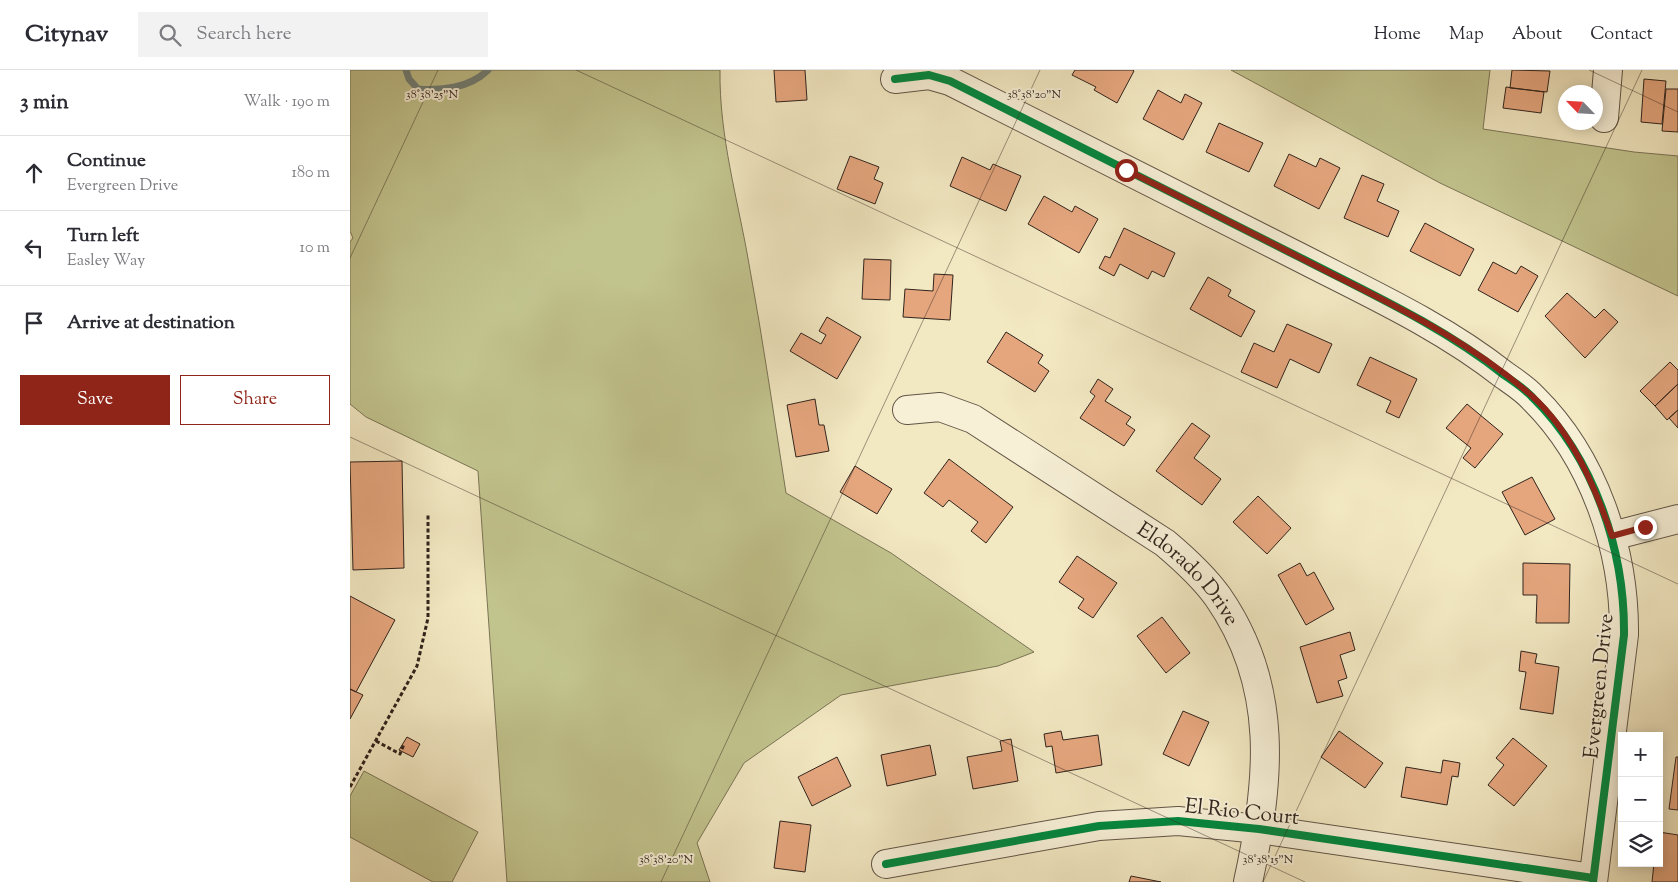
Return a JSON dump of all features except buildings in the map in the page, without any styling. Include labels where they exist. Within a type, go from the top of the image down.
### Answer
[{"type":"street","points":[[1604,118],[1608,70]]},
{"type":"street","name":"Evergreen Drive","points":[[895,79],[930,75],[950,81],[1408,312],[1483,358],[1533,397],[1556,423],[1580,460],[1599,499],[1612,536],[1622,591],[1624,635],[1593,880]]},
{"type":"street","name":"Eldorado Drive","points":[[907,410],[940,407],[973,419],[1165,543],[1193,568],[1217,596],[1237,628],[1251,663],[1260,699],[1265,746],[1264,793],[1248,882]]},
{"type":"street","points":[[1612,536],[1678,519]]},
{"type":"street","name":"El Rio Court","points":[[886,864],[1116,824],[1178,821],[1259,829],[1593,880]]},
{"type":"path","points":[[350,788],[417,666],[428,618],[428,514]]},
{"type":"path","points":[[376,741],[400,754],[404,744]]},
{"type":"green space","points":[[350,70],[720,70],[726,144],[764,350],[786,493],[891,553],[1034,652],[998,666],[841,695],[744,763],[697,843],[710,882],[507,882],[478,471],[366,417],[350,404],[350,242],[353,238],[350,231]]},
{"type":"green space","points":[[1231,70],[1490,70],[1483,129],[1634,152],[1678,156],[1678,296],[1440,183]]},
{"type":"green space","points":[[364,771],[478,832],[452,882],[433,882],[350,837],[350,796]]},
{"type":"waterway","points":[[406,70],[409,79],[418,89],[446,89],[455,87],[473,81],[488,70]]},
{"type":"cycle path","points":[[895,79],[929,75],[950,81],[1378,297],[1456,341],[1480,357],[1533,398],[1554,422],[1573,448],[1589,477],[1602,507],[1612,538],[1623,603],[1624,635],[1593,882]]},
{"type":"cycle path","points":[[886,864],[1099,826],[1178,821],[1259,829],[1593,878]]},
{"type":"route","points":[[1126,170],[1408,312],[1483,358],[1533,397],[1556,423],[1580,460],[1599,499],[1612,536],[1645,527]]}]
